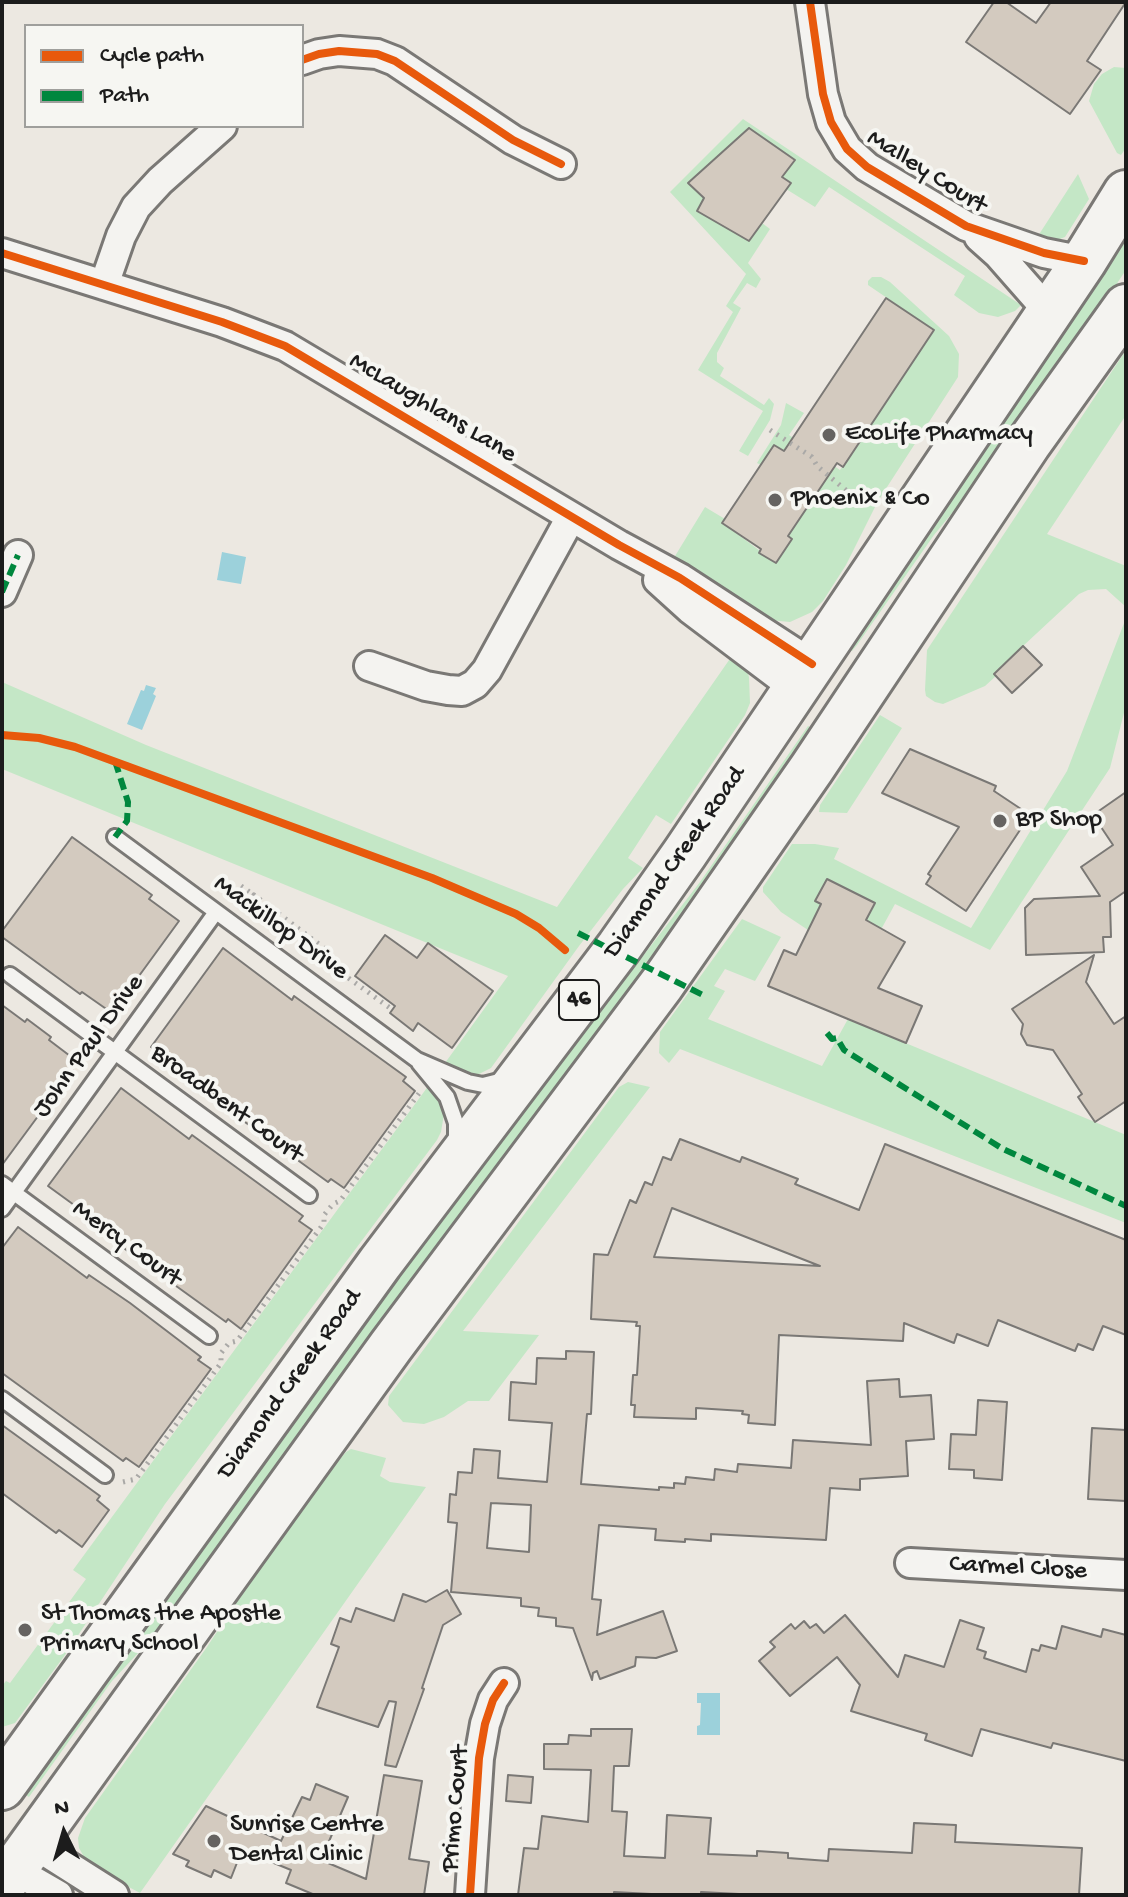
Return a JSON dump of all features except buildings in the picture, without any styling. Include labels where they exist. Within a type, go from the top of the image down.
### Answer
[{"type":"main road","name":"Diamond Creek Road","points":[[2,1787],[270,1413],[685,853],[1084,261],[1126,193]]},
{"type":"main road","name":"46","points":[[10,1858],[637,1020],[757,849],[1028,444],[1126,307]]},
{"type":"main road","points":[[804,676],[833,676],[855,703]]},
{"type":"street","name":"Malley Court","points":[[810,2],[823,94],[831,122],[847,149],[867,167],[966,226],[998,254],[1048,311]]},
{"type":"street","points":[[304,59],[339,51],[377,54],[395,61],[513,140],[561,164]]},
{"type":"street","points":[[104,285],[121,236],[136,207],[220,128]]},
{"type":"street","name":"Malley Court","points":[[966,226],[1044,253],[1084,261]]},
{"type":"street","name":"McLaughlans Lane","points":[[2,253],[222,322],[285,346],[730,609],[804,676]]},
{"type":"street","points":[[369,666],[426,686],[448,690],[462,691],[475,684],[487,670],[571,517]]},
{"type":"street","points":[[2,592],[18,555]]},
{"type":"street","name":"Carmel Close","points":[[910,1563],[1126,1575]]},
{"type":"street","name":"Primo Court","points":[[470,1895],[479,1758],[485,1724],[493,1700],[504,1683]]},
{"type":"street","points":[[10,1858],[58,1895]]},
{"type":"street","points":[[10,1858],[114,1895]]},
{"type":"lane","name":"Mackillop Drive","points":[[115,837],[417,1060],[457,1078],[483,1085],[499,1082],[530,1065]]},
{"type":"lane","name":"John Paul Drive","points":[[2,1209],[8,1188],[115,1053],[216,912]]},
{"type":"lane","name":"Broadbent Court","points":[[10,975],[309,1195]]},
{"type":"lane","name":"Mackillop Drive","points":[[417,1060],[447,1097],[454,1113],[457,1133],[453,1168]]},
{"type":"lane","name":"Mercy Court","points":[[8,1188],[209,1336]]},
{"type":"lane","points":[[2,1399],[105,1475]]},
{"type":"path","points":[[770,430],[812,457],[817,466],[860,502]]},
{"type":"path","points":[[2,735],[55,741],[130,766]]},
{"type":"path","points":[[241,886],[328,951],[347,977],[390,1008]]},
{"type":"path","points":[[233,924],[254,895]]},
{"type":"path","points":[[105,1475],[118,1484],[136,1479],[221,1363],[221,1353],[229,1343],[237,1341],[324,1223],[324,1215],[340,1201],[420,1092],[415,1084]]},
{"type":"green space","points":[[1114,67],[1126,68],[1126,148],[1121,155],[1117,153],[1089,101],[1094,84],[1102,74]]},
{"type":"green space","points":[[743,119],[1021,305],[1015,311],[998,317],[979,313],[954,295],[965,276],[829,187],[815,207],[786,189],[762,223],[770,229],[748,263],[761,279],[756,288],[747,283],[733,303],[741,308],[717,353],[717,362],[724,368],[720,376],[764,405],[769,398],[774,404],[770,420],[748,456],[739,451],[763,411],[698,370],[733,312],[726,306],[746,274],[670,192]]},
{"type":"green space","points":[[1078,174],[1089,199],[1065,237],[1057,240],[1038,236]]},
{"type":"green space","points":[[1126,240],[1126,270],[1009,444],[934,535],[857,645],[852,651],[843,646],[1075,299]]},
{"type":"green space","points":[[872,277],[881,277],[890,282],[949,336],[959,354],[958,377],[878,501],[846,565],[823,601],[812,612],[790,622],[769,620],[672,561],[705,507],[725,519],[723,523],[776,563],[788,536],[825,480],[775,445],[761,465],[757,463],[781,425],[786,403],[804,413],[789,435],[840,470],[934,330],[868,285]]},
{"type":"green space","points":[[1126,350],[1126,415],[1047,534],[1126,566],[1126,607],[1106,589],[1079,594],[994,673],[996,676],[985,686],[943,704],[935,702],[926,696],[925,690],[927,650]]},
{"type":"green space","points":[[1126,618],[1126,705],[1110,768],[990,950],[895,904],[867,955],[808,930],[781,912],[763,892],[763,887],[792,844],[839,848],[834,859],[971,928],[1067,771]]},
{"type":"green space","points":[[734,653],[749,677],[750,703],[745,715],[671,824],[656,815],[628,858],[643,868],[579,946],[491,1068],[477,1075],[458,1071],[445,1063],[508,976],[2,769],[2,682],[146,745],[557,907]]},
{"type":"green space","points":[[880,715],[902,728],[847,813],[819,812],[820,805]]},
{"type":"green space","points":[[808,726],[817,731],[793,770],[181,1607],[112,1681],[29,1797],[19,1791],[82,1701],[555,1062],[616,991],[700,882]]},
{"type":"green space","points":[[742,919],[781,937],[755,981],[725,969],[714,986],[725,991],[708,1019],[822,1066],[848,1019],[1126,1135],[1126,1223],[680,1049],[669,1063],[659,1053],[660,1032]]},
{"type":"green space","points":[[628,1082],[650,1087],[463,1331],[539,1335],[489,1401],[468,1401],[444,1417],[424,1424],[403,1422],[388,1405],[389,1396],[619,1087]]},
{"type":"green space","points":[[429,1085],[439,1098],[444,1114],[437,1140],[165,1504],[65,1655],[15,1723],[2,1727],[2,1686],[6,1681],[10,1683],[86,1579],[73,1570]]},
{"type":"green space","points":[[351,1449],[386,1458],[380,1476],[390,1482],[426,1487],[140,1893],[97,1870],[88,1864],[79,1848],[78,1838],[85,1818],[207,1647],[283,1531],[315,1488]]},
{"type":"water","points":[[222,552],[246,557],[241,584],[217,580]]},
{"type":"water","points":[[146,685],[156,688],[153,694],[156,696],[142,730],[127,724]]},
{"type":"water","points":[[697,1693],[720,1693],[720,1735],[697,1735],[701,1703],[697,1703]]},
{"type":"marked path","points":[[2,592],[18,555]]},
{"type":"marked path","points":[[115,761],[128,802],[127,821],[115,837]]},
{"type":"marked path","points":[[578,933],[703,995]]},
{"type":"marked path","points":[[827,1033],[832,1039],[837,1038],[844,1050],[1003,1149],[1126,1206]]},
{"type":"cycle path","points":[[810,2],[823,94],[831,122],[847,149],[867,167],[966,226],[1044,253],[1084,261]]},
{"type":"cycle path","points":[[304,59],[339,51],[377,54],[395,61],[513,140],[561,164]]},
{"type":"cycle path","points":[[2,253],[222,322],[285,346],[619,545],[680,578],[812,664]]},
{"type":"cycle path","points":[[2,735],[39,738],[75,747],[432,878],[516,914],[565,950]]},
{"type":"cycle path","points":[[470,1895],[479,1758],[485,1724],[493,1700],[504,1683]]},
{"type":"place","name":"EcoLife Pharmacy","points":[[829,435]]},
{"type":"place","name":"Phoenix & Co","points":[[775,500]]},
{"type":"place","name":"BP Shop","points":[[1000,821]]},
{"type":"place","name":"St Thomas the Apostle Primary School","points":[[25,1630]]},
{"type":"place","name":"Sunrise Centre Dental Clinic","points":[[214,1841]]}]
